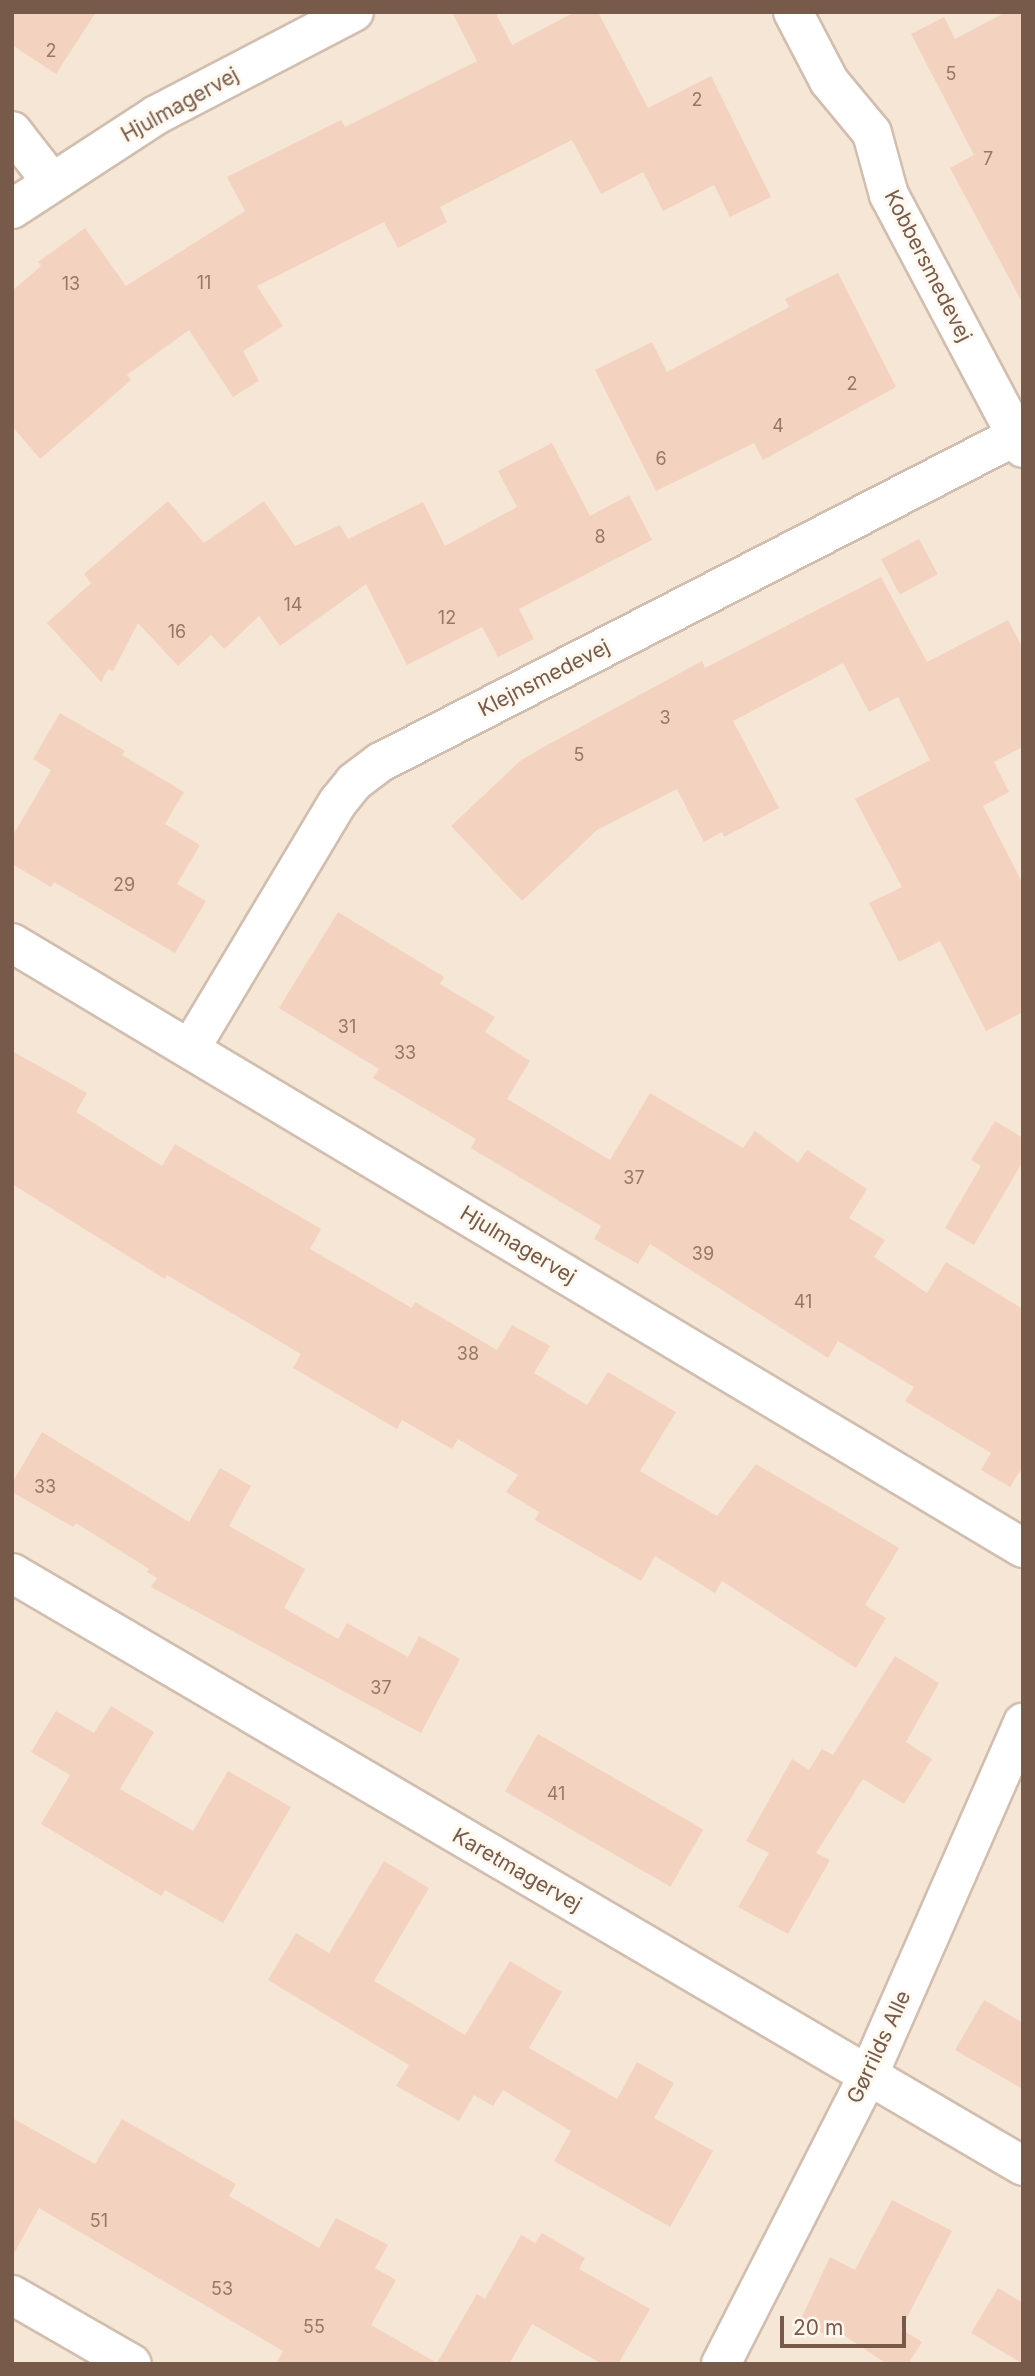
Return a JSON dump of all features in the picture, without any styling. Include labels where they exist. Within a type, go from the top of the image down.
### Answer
[{"type":"street","name":"Hjulmagervej","points":[[12,209],[51,181],[156,115],[354,12]]},
{"type":"street","name":"Kobbersmedevej","points":[[793,12],[829,80],[872,133],[889,195],[1020,442]]},
{"type":"street","points":[[12,131],[51,181]]},
{"type":"street","name":"Klejnsmedevej","points":[[190,1049],[338,802],[354,782],[380,762],[1020,442]]},
{"type":"street","name":"Hjulmagervej","points":[[12,943],[1023,1548]]},
{"type":"street","name":"Karetmagervej","points":[[12,1573],[1023,2166]]},
{"type":"street","name":"Gørrilds Alle","points":[[721,2364],[868,2076],[1023,1723]]},
{"type":"street","points":[[12,2295],[132,2364]]},
{"type":"shaded area","points":[[12,12],[1023,12],[1023,2364],[12,2364]]},
{"type":"building","points":[[12,12],[96,12],[56,74],[12,45]]},
{"type":"building","points":[[452,12],[495,12],[512,45],[575,12],[598,12],[648,108],[711,76],[771,197],[730,217],[714,185],[663,211],[643,172],[601,194],[572,140],[440,207],[447,222],[398,248],[384,222],[257,286],[283,326],[243,351],[259,381],[233,397],[189,330],[127,375],[131,380],[40,459],[12,426],[12,291],[41,266],[38,262],[85,228],[126,286],[245,211],[227,177],[341,120],[345,127],[477,61]]},
{"type":"building","points":[[1006,12],[1023,12],[1023,304],[950,168],[974,155],[911,34],[944,17],[955,39]]},
{"type":"building","points":[[838,273],[896,387],[763,460],[754,443],[656,491],[595,370],[652,342],[667,372],[789,307],[785,299]]},
{"type":"building","points":[[552,443],[590,516],[629,495],[652,540],[519,609],[534,639],[498,657],[482,627],[407,665],[366,584],[280,646],[259,616],[224,649],[211,635],[178,666],[138,623],[113,671],[108,669],[101,682],[47,623],[91,583],[84,574],[168,501],[204,543],[264,501],[295,546],[340,525],[348,539],[423,502],[445,546],[517,507],[498,471]]},
{"type":"building","points":[[919,539],[938,574],[900,595],[881,559]]},
{"type":"building","points":[[881,577],[927,662],[1008,620],[1023,649],[1023,747],[994,762],[1009,792],[983,806],[1023,884],[1023,1012],[986,1031],[940,941],[899,962],[869,903],[902,887],[855,799],[930,760],[898,697],[869,712],[843,663],[733,721],[779,808],[724,837],[722,832],[704,842],[677,789],[597,830],[522,901],[451,826],[520,761],[540,749],[702,661],[705,668]]},
{"type":"building","points":[[60,713],[125,751],[122,755],[184,792],[165,824],[200,845],[177,884],[206,901],[175,953],[54,882],[51,887],[12,864],[12,837],[51,770],[33,759]]},
{"type":"building","points":[[338,912],[444,977],[440,984],[495,1017],[485,1032],[530,1061],[507,1099],[610,1160],[650,1093],[743,1148],[755,1131],[798,1163],[807,1150],[867,1189],[849,1218],[885,1240],[874,1257],[927,1293],[946,1262],[1023,1309],[1023,1473],[1020,1471],[1010,1487],[981,1470],[991,1453],[905,1401],[914,1387],[838,1341],[828,1358],[650,1244],[638,1264],[594,1239],[601,1226],[471,1148],[476,1139],[373,1078],[379,1069],[279,1008]]},
{"type":"building","points":[[12,1051],[87,1093],[76,1112],[162,1166],[175,1144],[321,1229],[310,1249],[412,1308],[415,1302],[497,1350],[512,1325],[550,1346],[534,1373],[587,1405],[608,1372],[676,1412],[640,1471],[717,1516],[756,1464],[899,1548],[865,1605],[886,1618],[856,1668],[722,1581],[715,1593],[655,1556],[641,1581],[535,1520],[539,1512],[506,1492],[518,1475],[458,1439],[452,1449],[402,1420],[397,1429],[293,1368],[301,1354],[167,1275],[165,1279],[12,1184]]},
{"type":"building","points":[[995,1121],[1023,1138],[1023,1161],[974,1245],[945,1228],[981,1166],[971,1160]]},
{"type":"building","points":[[42,1432],[189,1522],[220,1468],[251,1486],[229,1526],[305,1569],[284,1608],[338,1639],[347,1623],[408,1657],[419,1636],[460,1659],[421,1733],[151,1587],[157,1578],[147,1572],[149,1569],[76,1523],[73,1527],[12,1492],[12,1483]]},
{"type":"building","points":[[895,1656],[939,1683],[906,1742],[932,1759],[904,1804],[863,1779],[816,1853],[830,1860],[788,1934],[738,1907],[769,1853],[746,1841],[792,1759],[809,1770],[822,1749],[833,1755]]},
{"type":"building","points":[[111,1706],[154,1732],[120,1789],[193,1831],[228,1771],[291,1807],[223,1923],[165,1890],[161,1896],[41,1824],[70,1775],[31,1752],[56,1711],[94,1733]]},
{"type":"building","points":[[538,1734],[703,1830],[670,1887],[505,1791]]},
{"type":"building","points":[[384,1861],[429,1888],[374,1981],[465,2035],[510,1961],[562,1992],[529,2048],[617,2099],[637,2062],[674,2083],[654,2118],[713,2151],[670,2227],[554,2161],[571,2131],[503,2090],[493,2106],[474,2095],[459,2121],[396,2086],[409,2065],[268,1980],[296,1933],[329,1953]]},
{"type":"building","points":[[984,2000],[1023,2023],[1023,2089],[955,2050]]},
{"type":"building","points":[[12,2118],[95,2164],[122,2119],[236,2184],[229,2196],[319,2248],[336,2218],[388,2245],[375,2268],[396,2280],[371,2325],[437,2363],[477,2294],[485,2299],[521,2235],[535,2243],[542,2233],[585,2258],[579,2269],[650,2309],[618,2364],[602,2364],[532,2324],[509,2364],[276,2364],[283,2351],[39,2208],[12,2257]]},
{"type":"building","points":[[892,2200],[952,2231],[901,2329],[922,2342],[908,2364],[887,2364],[836,2330],[833,2339],[800,2321],[830,2257],[855,2270]]},
{"type":"building","points":[[998,2288],[1023,2303],[1023,2364],[971,2333]]}]
